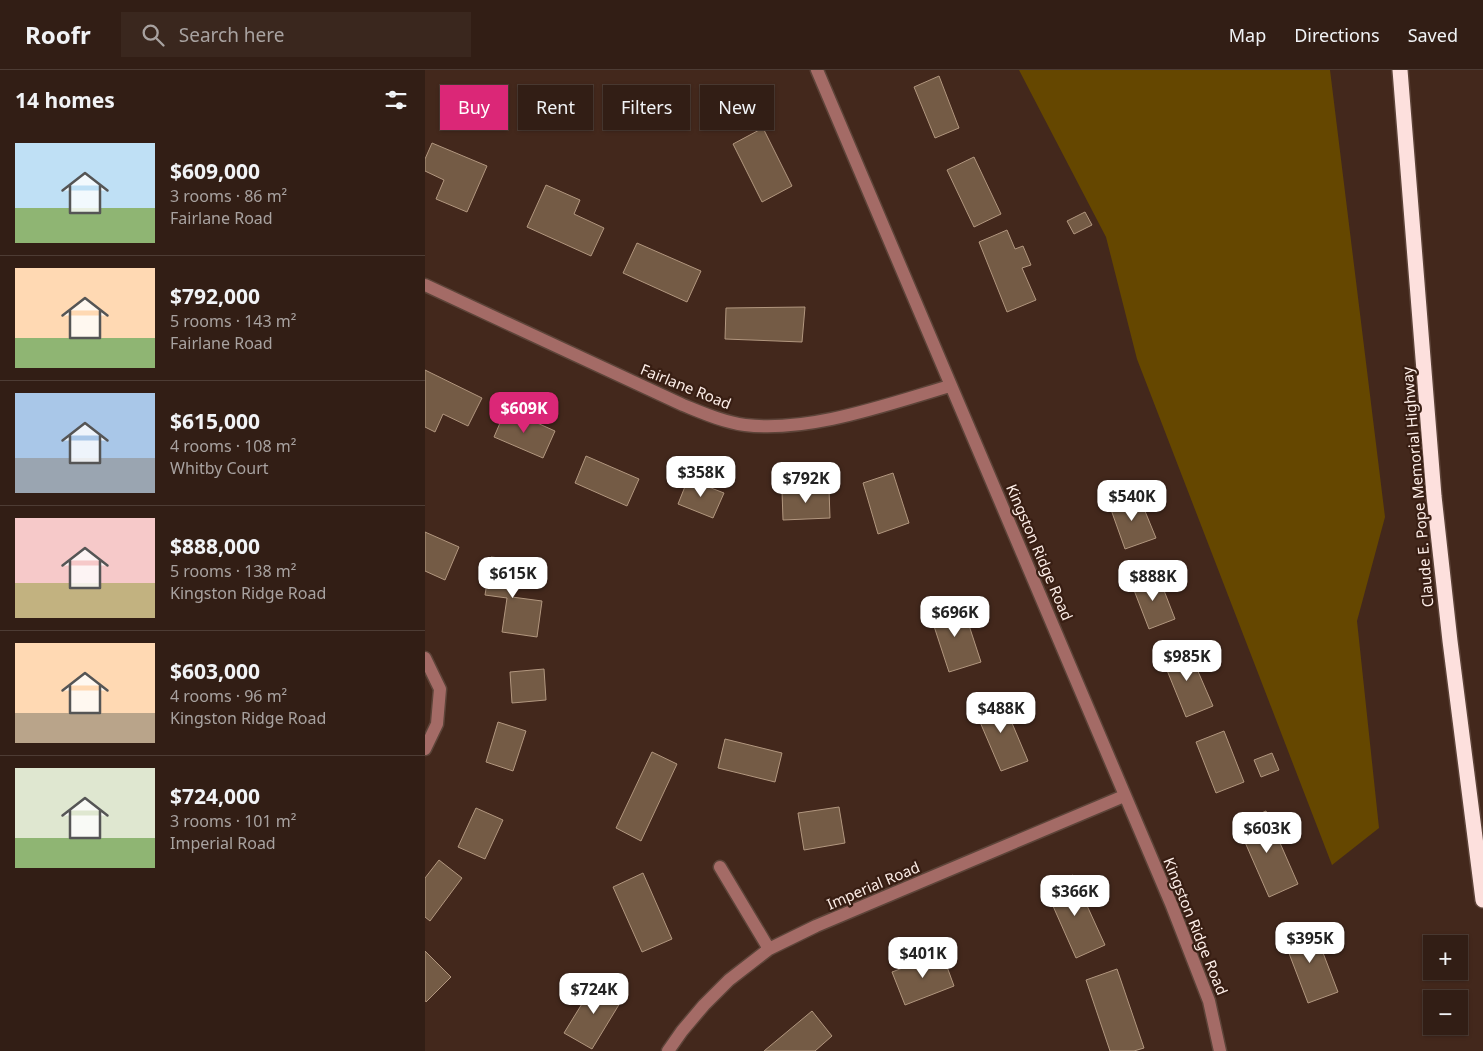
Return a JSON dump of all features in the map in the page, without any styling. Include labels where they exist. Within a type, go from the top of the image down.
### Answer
[{"type":"highway","name":"Claude E. Pope Memorial Highway","points":[[1400,70],[1434,496],[1450,641],[1483,900]]},
{"type":"street","name":"Kingston Ridge Road","points":[[817,70],[950,386],[1067,656],[1197,969],[1209,1001],[1220,1051]]},
{"type":"street","name":"Fairlane Road","points":[[425,285],[683,405],[719,419],[744,425],[783,427],[813,422],[858,413],[950,386]]},
{"type":"street","points":[[425,658],[440,689],[437,724],[425,749]]},
{"type":"street","name":"Imperial Road","points":[[668,1051],[682,1030],[710,999],[729,980],[769,949],[816,926],[1124,796]]},
{"type":"street","points":[[720,867],[769,949]]},
{"type":"shaded area","points":[[1019,70],[1330,70],[1385,517],[1357,621],[1379,828],[1332,865],[1137,359],[1106,237]]},
{"type":"building","points":[[939,76],[959,128],[935,138],[914,87]]},
{"type":"building","points":[[759,130],[764,130],[792,186],[762,202],[733,144]]},
{"type":"building","points":[[432,143],[487,166],[467,212],[436,199],[444,180],[425,171],[425,159]]},
{"type":"building","points":[[974,157],[1001,214],[974,227],[947,170]]},
{"type":"building","points":[[546,185],[580,200],[574,214],[604,228],[591,256],[527,227]]},
{"type":"building","points":[[1085,212],[1092,225],[1074,234],[1067,221]]},
{"type":"building","points":[[1007,230],[1015,249],[1023,246],[1031,265],[1022,268],[1036,300],[1007,312],[979,242]]},
{"type":"building","points":[[637,243],[701,271],[687,302],[623,273]]},
{"type":"building","points":[[805,307],[802,342],[725,339],[726,308]]},
{"type":"building","points":[[425,370],[482,398],[468,426],[443,414],[435,432],[425,427]]},
{"type":"building","points":[[506,409],[555,431],[543,458],[494,437]]},
{"type":"building","points":[[586,456],[639,479],[627,506],[575,483]]},
{"type":"building","points":[[893,473],[909,523],[878,534],[863,483]]},
{"type":"building","points":[[688,479],[724,493],[713,518],[678,504]]},
{"type":"building","points":[[829,489],[830,518],[783,520],[782,491]]},
{"type":"building","points":[[1138,494],[1156,538],[1125,549],[1109,504]]},
{"type":"building","points":[[425,532],[459,547],[445,580],[425,571]]},
{"type":"building","points":[[491,557],[517,560],[512,597],[542,601],[537,637],[502,632],[507,598],[485,595]]},
{"type":"building","points":[[1158,575],[1175,619],[1149,629],[1132,585]]},
{"type":"building","points":[[962,604],[981,662],[949,672],[930,614]]},
{"type":"building","points":[[1187,646],[1213,706],[1186,717],[1162,658]]},
{"type":"building","points":[[544,669],[546,700],[512,703],[510,672]]},
{"type":"building","points":[[1001,697],[1028,761],[1001,771],[974,708]]},
{"type":"building","points":[[498,722],[526,731],[513,771],[486,762]]},
{"type":"building","points":[[1224,731],[1244,782],[1216,793],[1196,742]]},
{"type":"building","points":[[725,739],[782,753],[775,782],[718,768]]},
{"type":"building","points":[[652,752],[677,764],[641,841],[616,828]]},
{"type":"building","points":[[1272,753],[1279,770],[1261,777],[1254,760]]},
{"type":"building","points":[[839,807],[845,843],[804,850],[798,813]]},
{"type":"building","points":[[476,808],[503,820],[485,859],[458,847]]},
{"type":"building","points":[[1266,811],[1298,884],[1269,897],[1237,824]]},
{"type":"building","points":[[439,860],[462,878],[430,921],[425,917],[425,878]]},
{"type":"building","points":[[643,873],[672,939],[642,952],[613,887]]},
{"type":"building","points":[[1073,875],[1105,945],[1076,958],[1045,888]]},
{"type":"building","points":[[1312,924],[1338,992],[1308,1003],[1282,935]]},
{"type":"building","points":[[425,951],[451,977],[426,1002],[425,1000]]},
{"type":"building","points":[[942,953],[954,986],[905,1005],[892,972]]},
{"type":"building","points":[[1117,969],[1144,1048],[1134,1051],[1110,1051],[1086,980]]},
{"type":"building","points":[[596,981],[623,998],[592,1049],[564,1033]]},
{"type":"building","points":[[812,1011],[832,1036],[815,1051],[764,1051]]}]
